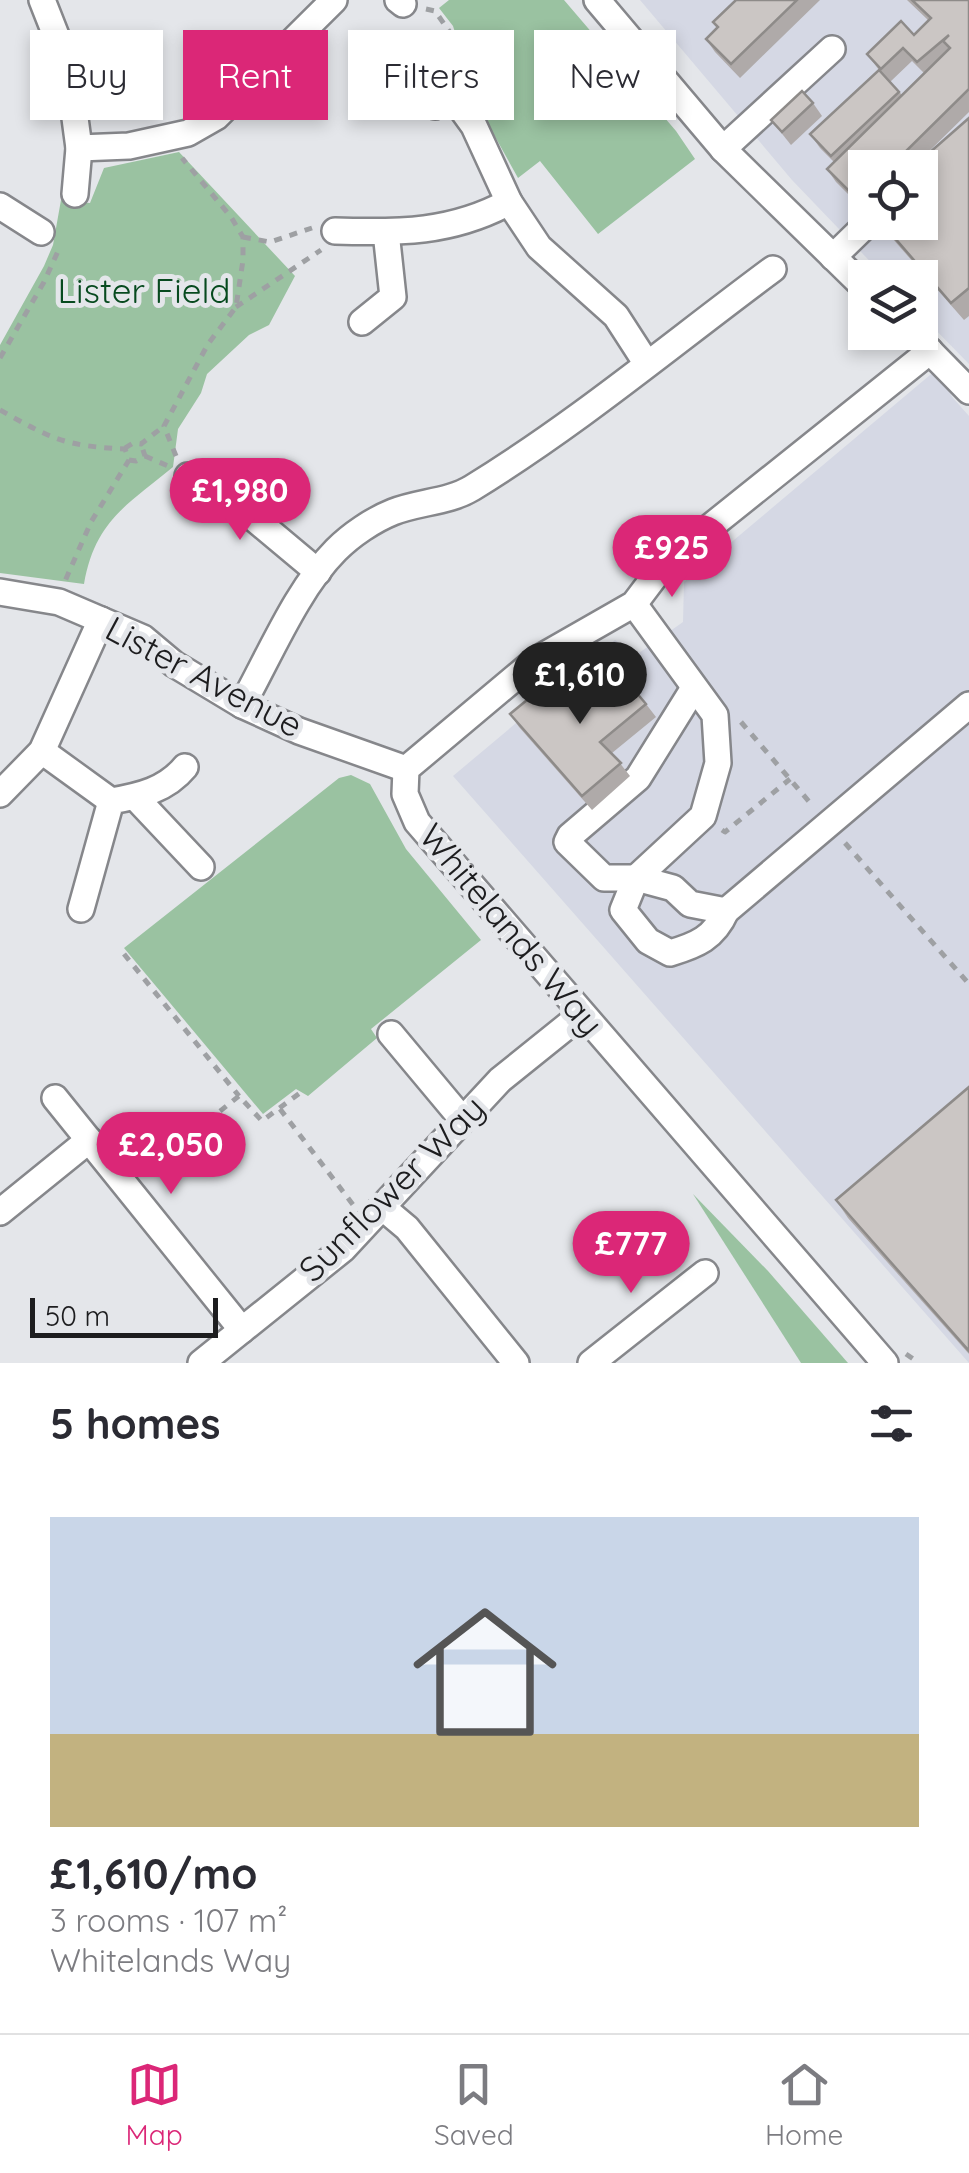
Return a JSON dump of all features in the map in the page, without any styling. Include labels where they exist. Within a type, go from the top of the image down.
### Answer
[{"type":"street","points":[[42,0],[68,66],[78,148],[75,194]]},
{"type":"street","points":[[78,148],[130,146],[188,134],[245,92],[279,51],[334,0]]},
{"type":"street","points":[[597,0],[723,149],[848,272]]},
{"type":"street","points":[[723,149],[832,49]]},
{"type":"street","points":[[466,120],[474,126],[508,202],[539,247],[616,316],[646,364]]},
{"type":"street","points":[[336,231],[386,232],[476,220],[508,202]]},
{"type":"street","points":[[0,206],[52,235]]},
{"type":"street","points":[[362,322],[393,297],[386,232]]},
{"type":"street","points":[[833,257],[850,240]]},
{"type":"street","points":[[242,705],[318,572],[336,550],[392,512],[464,492],[531,452],[773,269]]},
{"type":"street","points":[[406,769],[536,660],[634,604],[665,563],[930,351],[969,392]]},
{"type":"street","points":[[188,476],[232,500],[318,572]]},
{"type":"street","name":"Lister Avenue","points":[[0,592],[59,602],[143,638],[174,664],[242,705],[299,731],[406,769]]},
{"type":"street","points":[[634,604],[715,715],[718,763],[703,816],[636,878],[623,910],[648,942],[670,953],[698,944],[718,929],[726,912],[969,705]]},
{"type":"street","points":[[0,794],[42,751],[101,620]]},
{"type":"street","points":[[694,688],[638,778],[567,840],[604,878],[636,878],[673,888],[690,904],[726,912]]},
{"type":"street","points":[[42,751],[123,799],[201,867]]},
{"type":"street","points":[[81,909],[123,799],[174,780],[185,767]]},
{"type":"street","name":"Whitelands Way","points":[[406,769],[405,794],[417,822],[582,1014],[897,1358]]},
{"type":"street","name":"Sunflower Way","points":[[201,1363],[343,1250],[500,1080],[582,1014]]},
{"type":"street","points":[[391,1034],[462,1119]]},
{"type":"street","points":[[55,1098],[242,1330]]},
{"type":"street","points":[[0,1212],[89,1140]]},
{"type":"street","points":[[375,1215],[407,1228],[516,1363]]},
{"type":"street","points":[[592,1363],[705,1273]]},
{"type":"path","points":[[401,2],[435,10],[449,30]]},
{"type":"path","points":[[172,137],[187,166],[243,237],[236,306]]},
{"type":"path","points":[[0,410],[48,438],[82,447],[125,449],[141,444],[164,426],[202,354],[236,306],[318,254],[336,231],[324,224],[270,242],[243,237]]},
{"type":"path","points":[[0,358],[44,282],[52,235]]},
{"type":"path","points":[[164,426],[170,448],[188,476]]},
{"type":"path","points":[[128,460],[143,458],[146,451],[141,444]]},
{"type":"path","points":[[59,602],[76,552],[128,460],[125,449]]},
{"type":"path","points":[[703,816],[725,832],[790,780]]},
{"type":"path","points":[[124,954],[262,1121],[300,1092]]},
{"type":"path","points":[[126,1186],[239,1096]]},
{"type":"path","points":[[280,1109],[375,1215]]},
{"type":"path","points":[[897,1358],[919,1363]]},
{"type":"shaded area","points":[[640,0],[969,0],[969,364],[938,332],[938,260],[869,260],[850,240],[938,240],[938,150],[848,150],[848,238],[792,180],[676,43],[676,30],[665,30]]},
{"type":"shaded area","points":[[936,370],[969,416],[969,1363],[453,776],[615,640],[636,655],[683,622],[684,582]]},
{"type":"green space","points":[[449,0],[564,0],[590,30],[534,30],[534,120],[667,120],[695,159],[598,234],[540,161],[518,178],[486,120],[514,120],[514,30],[454,30],[439,8]]},
{"type":"green space","name":"Lister Field","points":[[179,152],[295,276],[269,325],[249,335],[207,374],[201,393],[178,429],[173,467],[105,529],[89,562],[84,584],[0,573],[0,345],[53,245],[61,200],[90,203],[104,168]]},
{"type":"green space","points":[[351,775],[370,784],[406,849],[481,940],[371,1029],[377,1038],[308,1096],[296,1089],[263,1114],[124,948],[339,778]]},
{"type":"green space","points":[[693,1194],[768,1271],[848,1363],[801,1363]]},
{"type":"building","points":[[736,0],[797,0],[731,64],[706,39],[718,27],[713,22]]},
{"type":"building","points":[[912,0],[969,0],[969,89],[907,150],[848,150],[848,190],[827,169],[950,48],[943,41],[949,35],[917,62],[903,48],[881,69],[867,54],[901,21],[914,35],[931,18]]},
{"type":"building","points":[[879,70],[899,92],[831,156],[810,134]]},
{"type":"building","points":[[802,91],[813,103],[782,132],[771,120]]},
{"type":"building","points":[[969,118],[969,288],[951,303],[938,288],[938,260],[914,260],[897,240],[938,240],[938,150],[933,150]]},
{"type":"building","points":[[614,666],[646,704],[600,742],[621,763],[582,796],[510,714],[549,682],[571,705]]},
{"type":"building","points":[[969,1087],[969,1351],[836,1200]]}]
